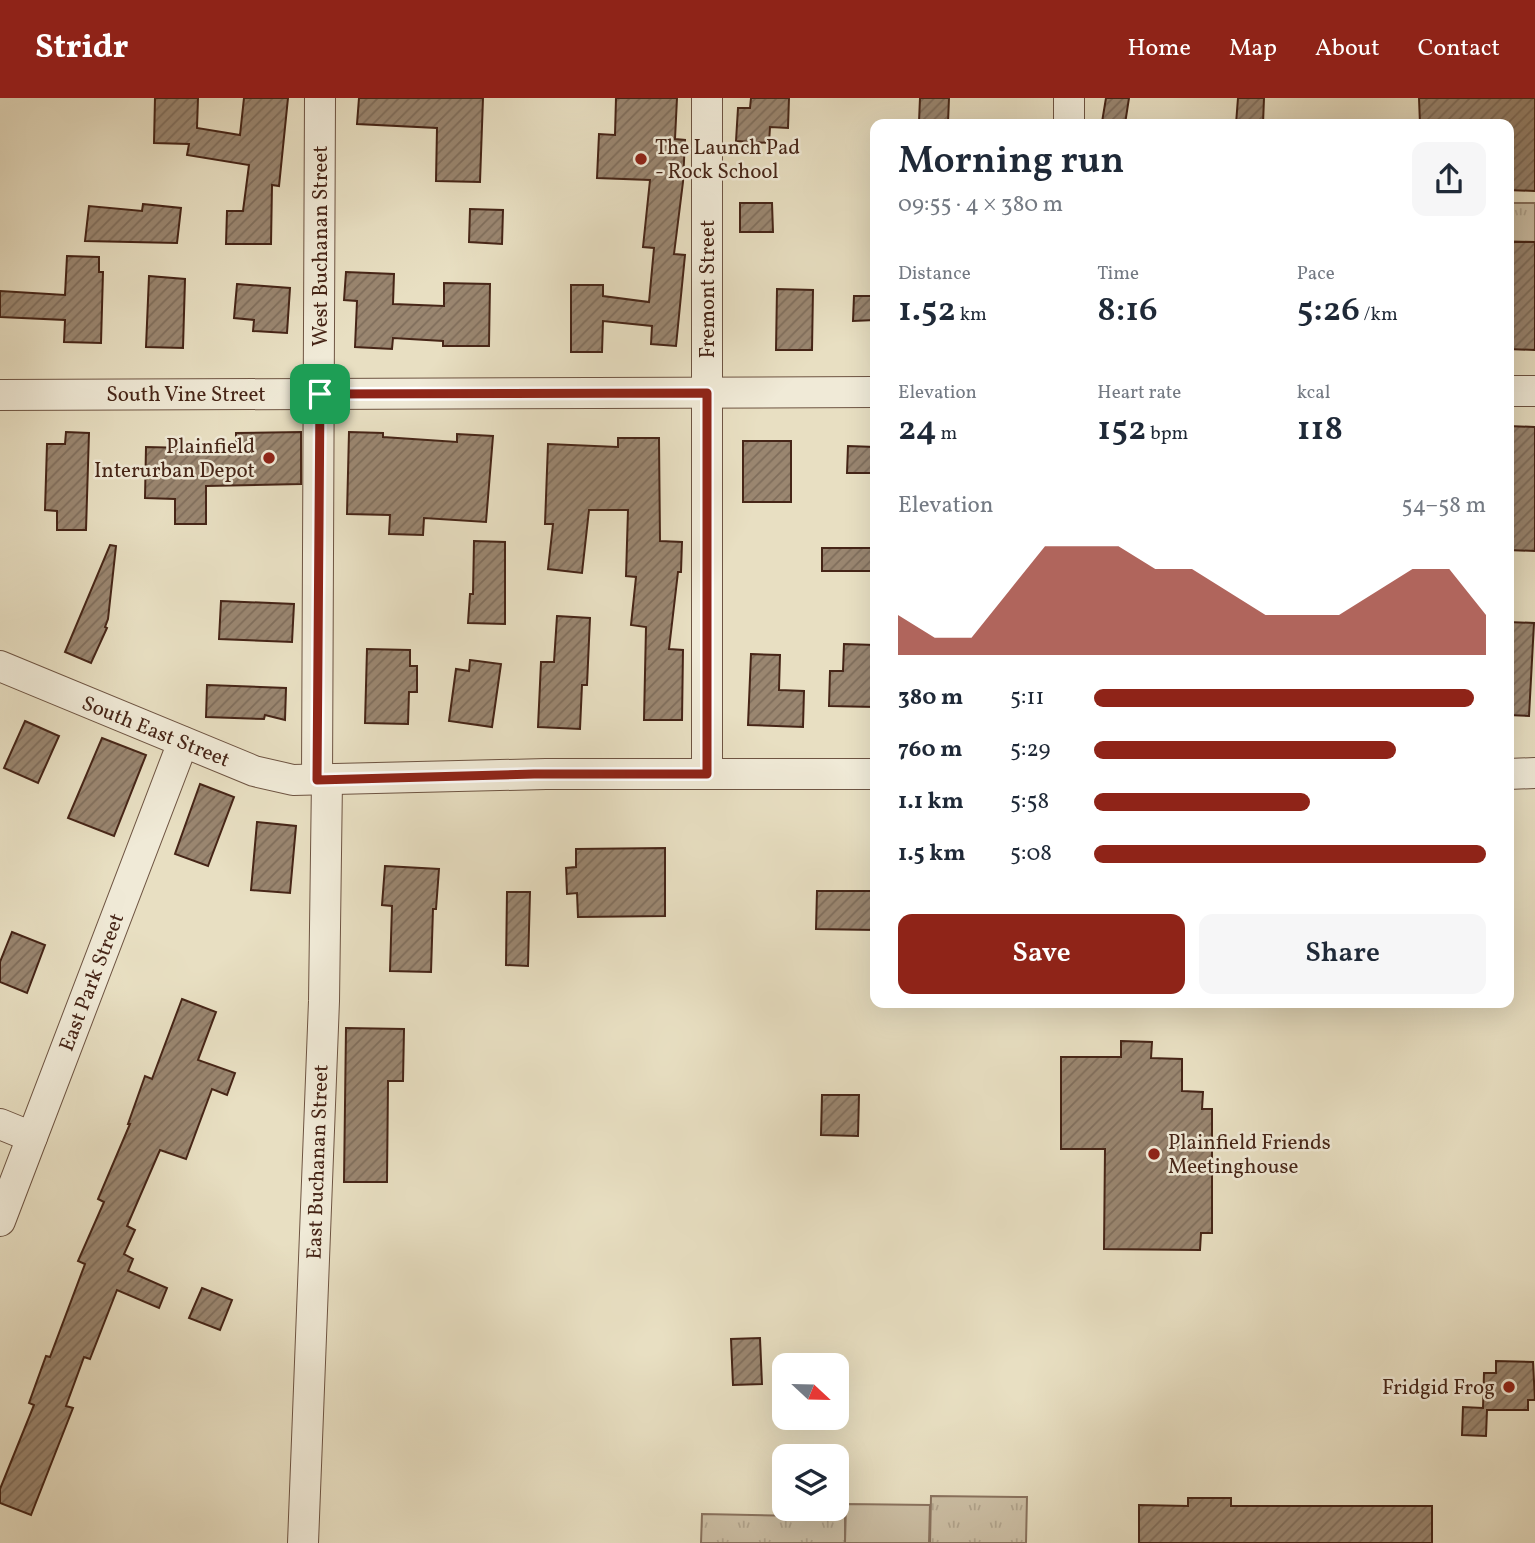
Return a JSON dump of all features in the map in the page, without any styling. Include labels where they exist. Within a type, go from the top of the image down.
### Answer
[{"type":"street","name":"West Buchanan Street","points":[[320,98],[320,394]]},
{"type":"street","name":"Fremont Street","points":[[707,98],[707,774]]},
{"type":"street","points":[[1069,98],[1069,119]]},
{"type":"street","points":[[1514,391],[1535,391]]},
{"type":"street","name":"South Vine Street","points":[[0,395],[870,393]]},
{"type":"street","name":"East Buchanan Street","points":[[303,1543],[324,1001],[320,394]]},
{"type":"street","name":"South East Street","points":[[0,666],[254,771],[293,780],[534,774],[870,774]]},
{"type":"street","name":"East Park Street","points":[[0,1221],[183,742]]},
{"type":"street","points":[[1514,774],[1535,774]]},
{"type":"street","points":[[0,1124],[32,1138]]},
{"type":"green space","points":[[1514,203],[1535,203],[1535,242],[1514,241]]},
{"type":"green space","points":[[931,1496],[1027,1497],[1026,1543],[930,1543]]},
{"type":"green space","points":[[849,1504],[930,1505],[929,1543],[845,1543]]},
{"type":"green space","points":[[702,1514],[772,1515],[772,1521],[845,1521],[845,1543],[701,1543]]},
{"type":"building","points":[[155,98],[198,98],[197,128],[240,135],[244,98],[288,98],[279,186],[272,185],[271,244],[226,244],[227,211],[243,211],[249,165],[187,155],[189,144],[154,143]]},
{"type":"building","points":[[359,98],[483,98],[480,182],[436,181],[437,128],[357,124]]},
{"type":"building","points":[[616,98],[677,98],[675,139],[685,140],[674,254],[685,255],[676,346],[651,344],[652,326],[603,321],[602,352],[571,352],[571,285],[603,285],[603,296],[649,302],[654,248],[643,247],[650,180],[597,178],[599,134],[615,135]]},
{"type":"building","points":[[751,98],[789,98],[788,128],[770,127],[769,143],[736,141],[738,108],[750,108]]},
{"type":"building","points":[[920,98],[949,98],[948,119],[919,119]]},
{"type":"building","points":[[1106,98],[1129,98],[1126,119],[1102,119]]},
{"type":"building","points":[[1238,98],[1264,98],[1263,119],[1236,119]]},
{"type":"building","points":[[1419,98],[1535,98],[1535,191],[1514,190],[1514,119],[1420,119]]},
{"type":"building","points":[[740,203],[772,203],[773,232],[740,232]]},
{"type":"building","points":[[143,204],[181,208],[177,243],[85,241],[89,206],[142,211]]},
{"type":"building","points":[[470,209],[503,210],[502,244],[469,242]]},
{"type":"building","points":[[1514,242],[1535,242],[1535,350],[1514,349]]},
{"type":"building","points":[[67,256],[99,257],[99,272],[103,272],[101,343],[64,342],[65,320],[0,317],[0,291],[65,295]]},
{"type":"building","points":[[346,272],[394,274],[393,304],[444,306],[444,283],[490,284],[489,346],[443,346],[443,341],[393,338],[392,349],[355,347],[357,301],[344,300]]},
{"type":"building","points":[[149,276],[185,279],[183,348],[146,347]]},
{"type":"building","points":[[237,284],[290,288],[287,333],[253,331],[254,320],[234,318]]},
{"type":"building","points":[[777,289],[813,290],[812,350],[776,350]]},
{"type":"building","points":[[854,296],[870,296],[870,320],[853,321]]},
{"type":"building","points":[[1514,426],[1535,427],[1535,551],[1514,550]]},
{"type":"building","points":[[66,432],[89,433],[86,530],[57,530],[57,511],[45,510],[47,444],[65,444]]},
{"type":"building","points":[[301,432],[301,484],[206,486],[206,524],[175,524],[175,499],[145,498],[146,447],[236,449],[236,433]]},
{"type":"building","points":[[349,432],[383,433],[383,437],[457,442],[457,434],[493,436],[486,522],[424,518],[423,535],[389,534],[390,515],[347,514]]},
{"type":"building","points":[[618,438],[659,438],[660,541],[682,542],[681,572],[678,572],[669,649],[683,650],[682,720],[644,720],[646,627],[631,625],[636,577],[626,576],[628,510],[589,510],[582,573],[548,569],[553,524],[545,524],[548,444],[618,447]]},
{"type":"building","points":[[743,441],[791,441],[791,502],[743,502]]},
{"type":"building","points":[[848,446],[870,447],[870,473],[847,473]]},
{"type":"building","points":[[474,541],[505,542],[505,624],[468,623],[470,594],[473,594]]},
{"type":"building","points":[[110,545],[116,546],[107,628],[91,663],[65,652]]},
{"type":"building","points":[[822,548],[870,548],[870,571],[822,571]]},
{"type":"building","points":[[221,601],[294,604],[292,642],[219,639]]},
{"type":"building","points":[[557,616],[590,618],[587,685],[582,685],[580,729],[538,727],[541,662],[554,662]]},
{"type":"building","points":[[1514,622],[1534,623],[1529,716],[1514,715]]},
{"type":"building","points":[[844,644],[870,645],[870,707],[829,706],[830,671],[843,671]]},
{"type":"building","points":[[367,649],[410,650],[410,666],[417,666],[417,692],[409,692],[408,724],[365,723]]},
{"type":"building","points":[[751,654],[780,655],[779,690],[804,691],[803,727],[748,725]]},
{"type":"building","points":[[470,660],[501,664],[492,727],[449,721],[456,669],[469,671]]},
{"type":"building","points":[[207,685],[286,688],[285,720],[265,715],[264,719],[206,717]]},
{"type":"building","points":[[25,721],[59,736],[38,783],[4,768]]},
{"type":"building","points":[[102,738],[146,755],[114,836],[68,818]]},
{"type":"building","points":[[200,784],[234,797],[208,866],[175,854]]},
{"type":"building","points":[[257,822],[296,826],[290,893],[251,890]]},
{"type":"building","points":[[665,848],[665,916],[578,917],[577,893],[567,894],[566,868],[576,867],[576,849]]},
{"type":"building","points":[[385,866],[439,869],[436,909],[433,909],[431,972],[390,971],[392,906],[382,905]]},
{"type":"building","points":[[817,891],[870,891],[870,930],[816,929]]},
{"type":"building","points":[[507,892],[530,892],[528,966],[506,965]]},
{"type":"building","points":[[12,932],[45,945],[27,993],[0,982],[0,962]]},
{"type":"building","points":[[182,999],[216,1012],[198,1060],[235,1073],[227,1095],[212,1089],[186,1159],[160,1150],[127,1226],[135,1230],[124,1254],[133,1259],[128,1271],[167,1288],[159,1308],[117,1290],[90,1359],[84,1357],[66,1406],[73,1408],[31,1515],[0,1503],[0,1489],[34,1405],[29,1403],[46,1356],[50,1357],[85,1264],[78,1261],[104,1202],[98,1199],[130,1124],[145,1076],[152,1079]]},
{"type":"building","points":[[346,1028],[404,1029],[403,1081],[388,1081],[387,1182],[344,1182]]},
{"type":"building","name":"Plainfield Friends Meetinghouse","points":[[1121,1041],[1152,1042],[1151,1058],[1182,1059],[1182,1091],[1203,1092],[1202,1109],[1212,1109],[1212,1233],[1201,1233],[1200,1250],[1104,1249],[1105,1149],[1061,1149],[1061,1057],[1121,1057]]},
{"type":"building","points":[[822,1095],[859,1095],[858,1136],[821,1135]]},
{"type":"building","points":[[202,1288],[232,1300],[220,1330],[189,1318]]},
{"type":"building","points":[[760,1338],[762,1384],[733,1385],[731,1339]]},
{"type":"building","name":"Fridgid Frog","points":[[1496,1361],[1533,1362],[1535,1400],[1528,1400],[1528,1410],[1487,1410],[1486,1436],[1462,1435],[1463,1407],[1483,1408],[1484,1373],[1496,1373]]},
{"type":"building","points":[[1188,1498],[1231,1498],[1231,1506],[1432,1506],[1432,1543],[1139,1543],[1139,1505],[1188,1506]]},
{"type":"place","name":"The Launch Pad - Rock School","points":[[641,159]]},
{"type":"place","name":"Plainfield Interurban Depot","points":[[269,458]]},
{"type":"place","name":"Plainfield Friends Meetinghouse","points":[[1154,1154]]},
{"type":"place","name":"Fridgid Frog","points":[[1509,1387]]},
{"type":"route","points":[[707,393],[707,774],[534,774],[317,780],[320,394],[707,393]]}]
